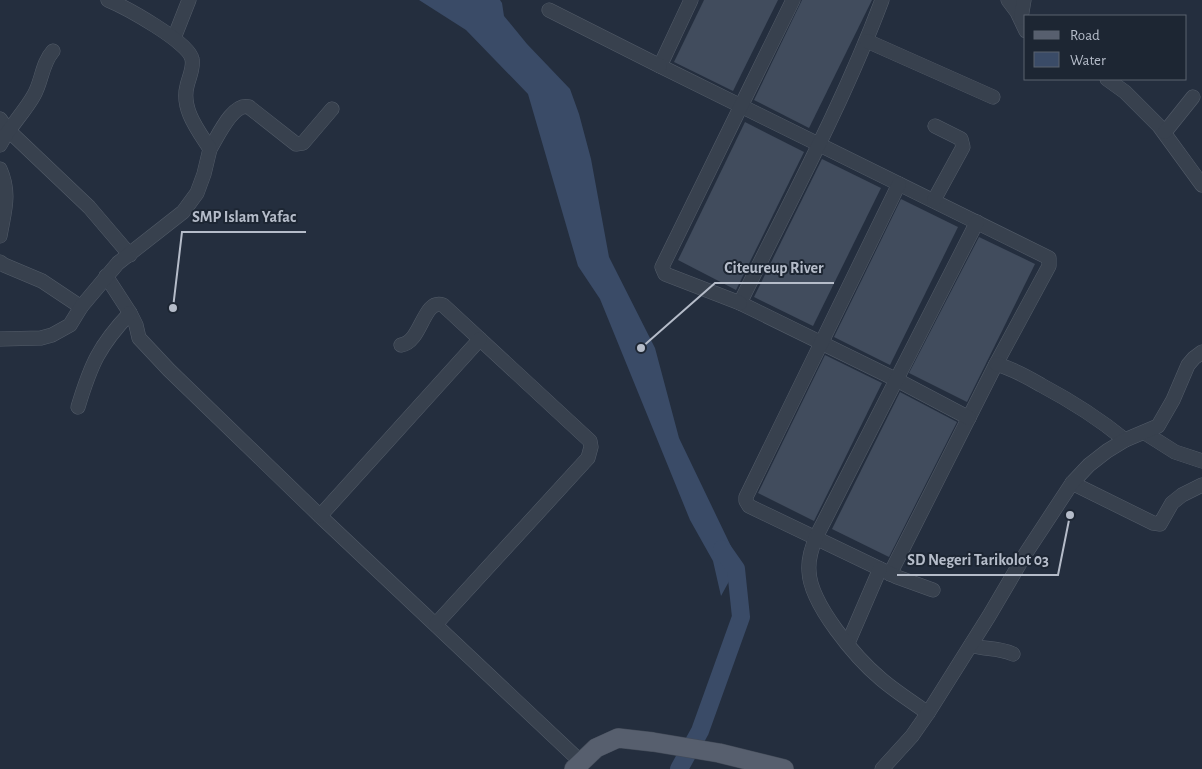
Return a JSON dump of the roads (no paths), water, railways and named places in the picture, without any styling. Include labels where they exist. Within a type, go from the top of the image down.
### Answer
[{"type":"main road","points":[[577,766],[596,748],[618,738],[719,753],[784,769]]},
{"type":"street","points":[[108,0],[141,16],[174,38],[188,52],[192,59],[192,68],[185,92],[186,107],[210,149]]},
{"type":"street","points":[[174,38],[189,0]]},
{"type":"street","points":[[660,66],[690,0]]},
{"type":"street","points":[[793,0],[662,268],[665,274],[740,303],[897,380],[969,418]]},
{"type":"street","points":[[740,303],[867,41],[882,0]]},
{"type":"street","points":[[1008,0],[1023,24]]},
{"type":"street","points":[[1023,24],[1024,0]]},
{"type":"street","points":[[549,10],[1049,258],[1050,262],[969,418],[848,642]]},
{"type":"street","points":[[867,41],[993,97]]},
{"type":"street","points":[[0,145],[4,124],[32,98],[37,90],[47,57],[53,51]]},
{"type":"street","points":[[1112,80],[1165,132],[1202,185]]},
{"type":"street","points":[[1165,132],[1193,97]]},
{"type":"street","points":[[0,339],[41,338],[52,335],[70,325],[81,308],[118,263],[130,255],[151,235],[183,212],[196,193],[204,174],[210,149],[235,110],[244,106],[249,107],[296,144],[299,144],[303,143],[332,109]]},
{"type":"street","points":[[4,124],[89,207],[130,255]]},
{"type":"street","points":[[934,200],[963,147],[961,139],[935,126]]},
{"type":"street","points":[[0,170],[6,190],[5,214],[0,236]]},
{"type":"street","points":[[899,184],[746,497],[746,501],[749,506],[885,571],[933,590]]},
{"type":"street","points":[[928,713],[880,678],[848,642],[822,608],[810,582],[810,557],[816,537],[977,222]]},
{"type":"street","points":[[0,262],[42,281],[81,308]]},
{"type":"street","points":[[106,276],[130,313],[142,342],[203,404],[436,624],[577,766]]},
{"type":"street","points":[[401,346],[410,342],[430,308],[439,304],[443,305],[590,441],[591,453],[588,458],[436,624]]},
{"type":"street","points":[[78,407],[88,372],[97,354],[130,313]]},
{"type":"street","points":[[320,516],[480,339]]},
{"type":"street","points":[[882,769],[912,736],[928,713],[1026,553],[1072,483],[1089,465],[1125,440],[1158,426],[1173,400],[1188,365],[1202,352]]},
{"type":"street","points":[[996,364],[1023,374],[1075,403],[1125,440]]},
{"type":"street","points":[[1145,433],[1175,452],[1202,461]]},
{"type":"street","points":[[1072,483],[1153,523],[1160,524],[1172,503],[1182,495],[1202,485]]},
{"type":"street","points":[[971,645],[981,648],[1000,649],[1012,654]]},
{"type":"water","points":[[419,0],[500,0],[504,16],[527,44],[570,89],[591,159],[609,257],[655,348],[679,438],[739,563],[721,596],[713,561],[690,520],[600,299],[578,266],[528,94],[466,30]]},
{"type":"waterway","points":[[679,769],[700,731],[741,617],[736,569],[722,549]]},
{"type":"place","name":"SMP Islam Yafac","points":[[173,308]]},
{"type":"place","name":"Citeureup River","points":[[641,348]]},
{"type":"place","name":"SD Negeri Tarikolot 03","points":[[1070,515]]}]
